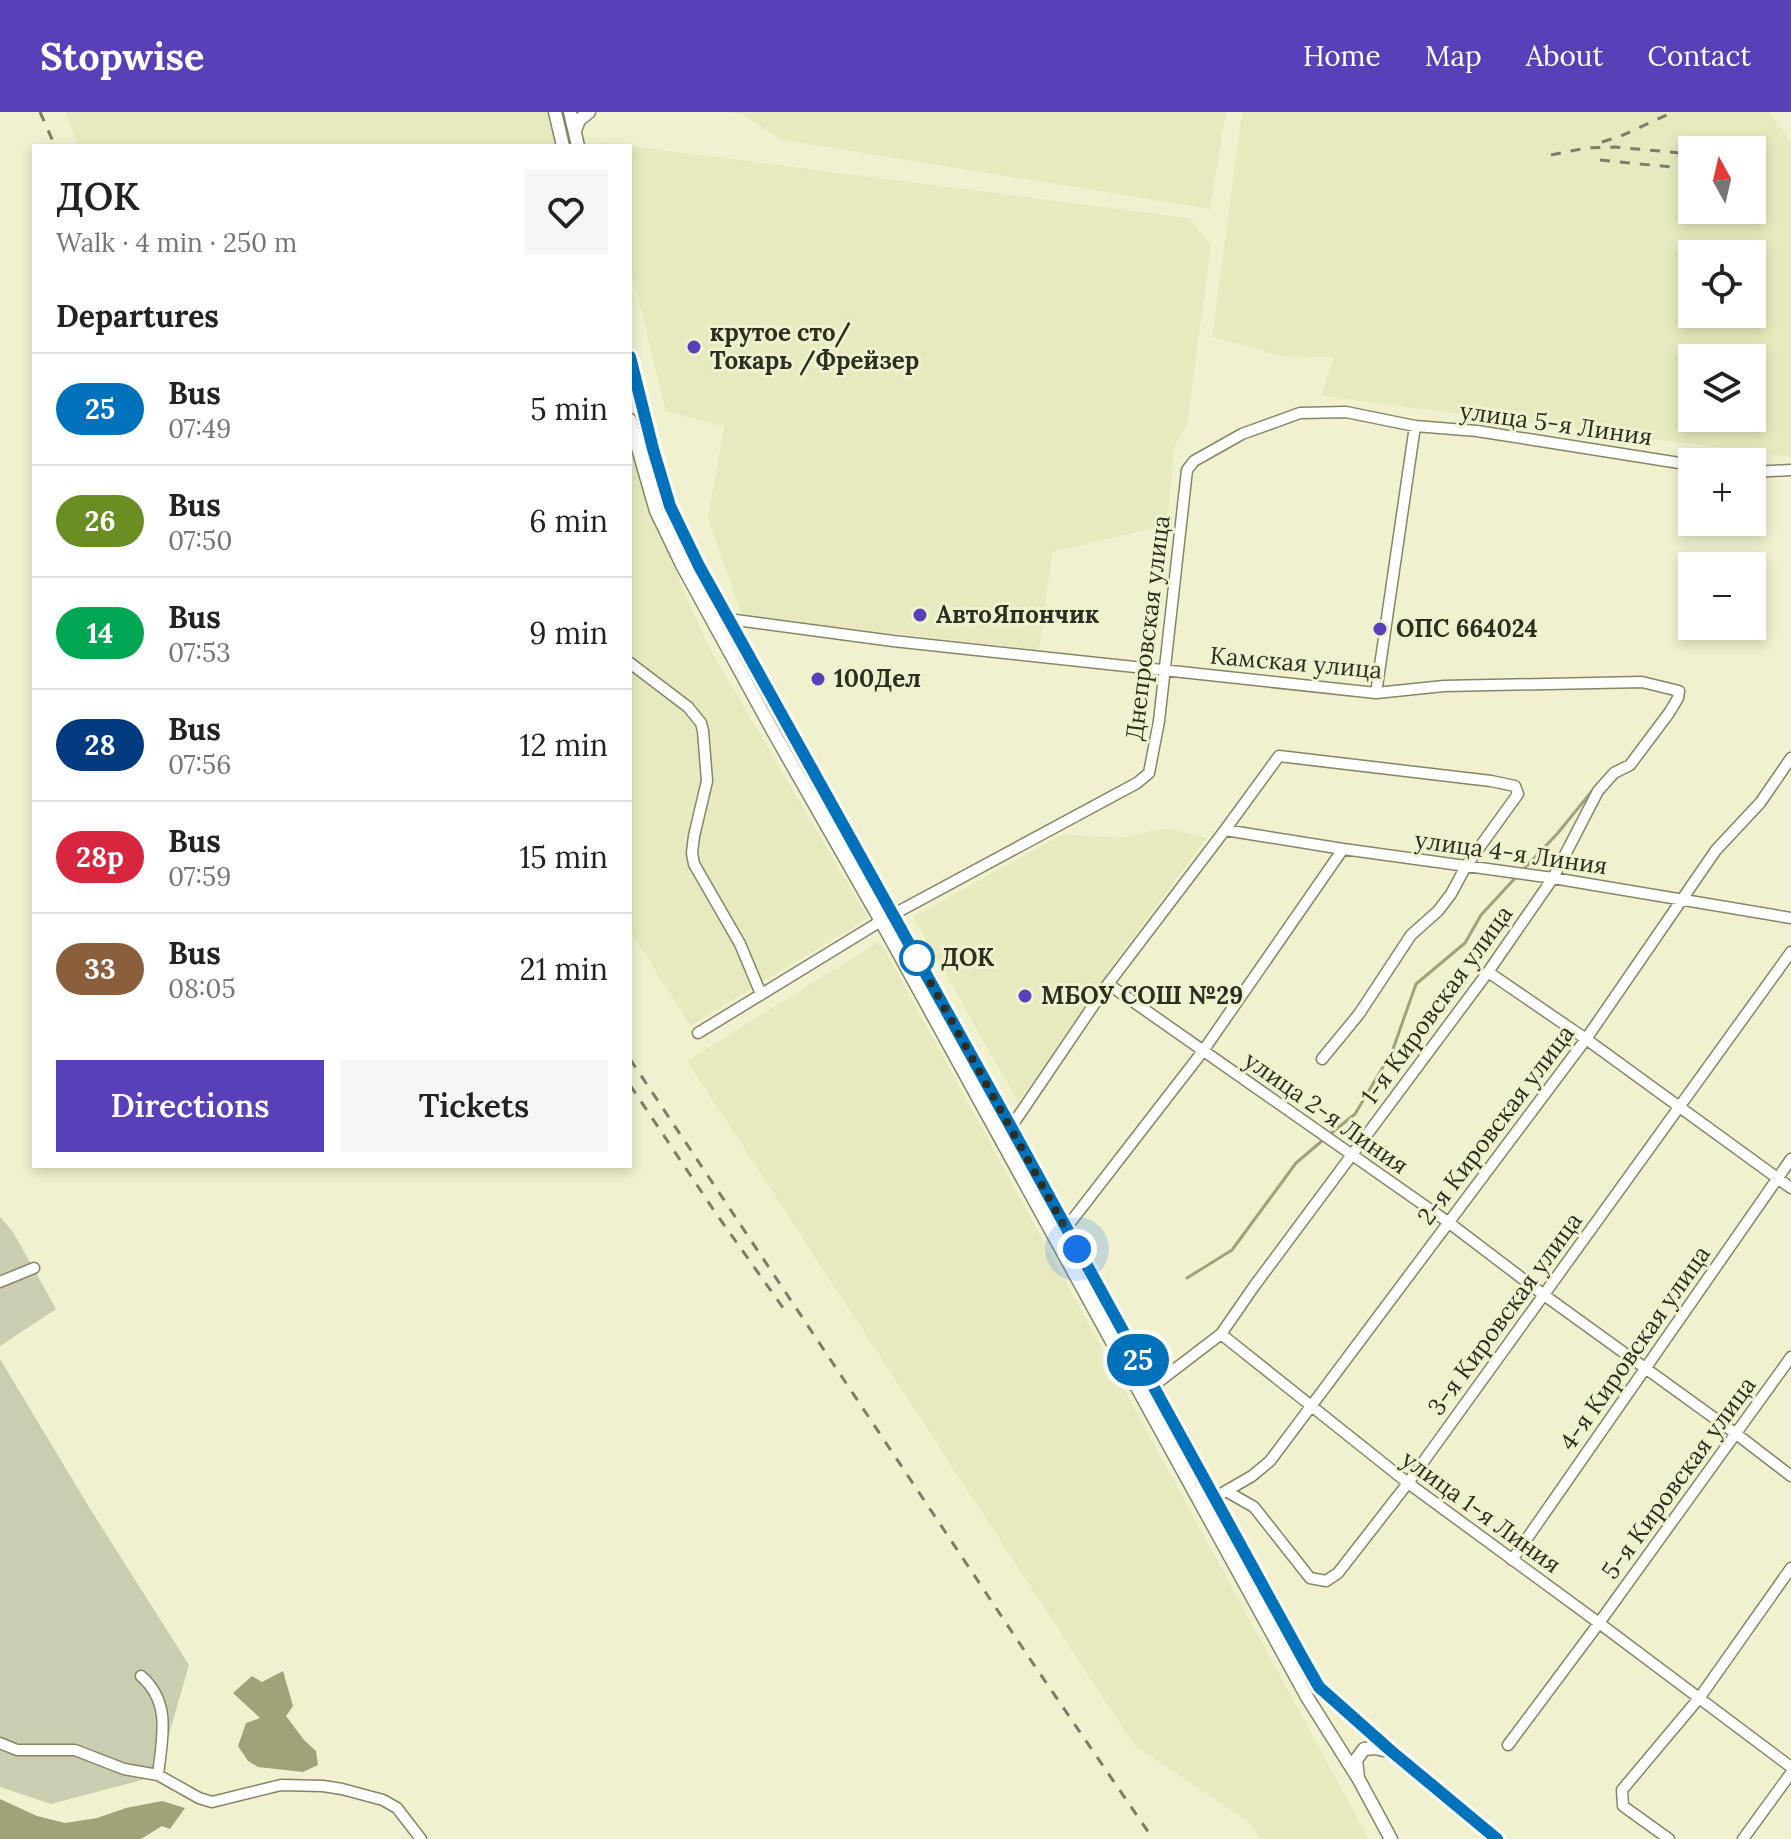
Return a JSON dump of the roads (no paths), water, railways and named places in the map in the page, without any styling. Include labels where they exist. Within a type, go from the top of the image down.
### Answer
[{"type":"main road","points":[[555,112],[563,144]]},
{"type":"main road","points":[[570,112],[578,144]]},
{"type":"main road","points":[[575,131],[579,120],[589,112]]},
{"type":"main road","points":[[632,365],[670,506],[699,566],[1307,1697],[1358,1778],[1391,1839]]},
{"type":"main road","points":[[632,427],[648,487],[669,539],[781,745],[1011,1127],[1153,1386],[1220,1494],[1319,1687],[1497,1839]]},
{"type":"main road","points":[[1358,1778],[1356,1760],[1364,1749],[1391,1751]]},
{"type":"street","name":"улица 5-я Линия","points":[[1187,470],[1194,461],[1242,434],[1300,413],[1346,412],[1415,426],[1477,431],[1678,463]]},
{"type":"street","points":[[1376,693],[1415,426]]},
{"type":"street","name":"Днепровская улица","points":[[887,918],[1137,783],[1149,773],[1159,721],[1187,470]]},
{"type":"street","points":[[1766,471],[1791,470]]},
{"type":"street","name":"Камская улица","points":[[728,619],[893,641],[1376,693],[1444,686],[1642,682],[1679,691],[1669,713],[1630,765],[1614,773],[1598,791],[1553,878]]},
{"type":"street","points":[[632,665],[688,707],[701,723],[707,781],[693,844],[694,864],[740,944],[761,994]]},
{"type":"street","points":[[1011,1127],[1108,984],[1279,756],[1515,786],[1518,794],[1466,866],[1451,894],[1438,911],[1411,935],[1359,1014],[1322,1059]]},
{"type":"street","name":"2-я Кировская улица","points":[[1220,1494],[1252,1476],[1270,1461],[1586,1039],[1716,850],[1760,803],[1791,758]]},
{"type":"street","name":"улица 4-я Линия","points":[[1225,830],[1553,878],[1791,918]]},
{"type":"street","points":[[1066,1228],[1203,1051],[1343,849]]},
{"type":"street","name":"1-я Кировская улица","points":[[1221,1334],[1488,972],[1553,878]]},
{"type":"street","points":[[698,1033],[887,918]]},
{"type":"street","name":"3-я Кировская улица","points":[[1220,1494],[1254,1507],[1310,1578],[1326,1581],[1338,1573],[1408,1483],[1791,952]]},
{"type":"street","points":[[1488,972],[1791,1188]]},
{"type":"street","name":"улица 2-я Линия","points":[[1108,984],[1448,1222],[1791,1476]]},
{"type":"street","name":"4-я Кировская улица","points":[[1512,1560],[1791,1159]]},
{"type":"street","points":[[0,1282],[34,1268]]},
{"type":"street","points":[[1153,1386],[1221,1334]]},
{"type":"street","name":"улица 1-я Линия","points":[[1221,1334],[1408,1483],[1791,1767]]},
{"type":"street","name":"5-я Кировская улица","points":[[1508,1745],[1791,1357]]},
{"type":"street","points":[[1669,1839],[1623,1806],[1622,1790],[1700,1697],[1791,1568]]},
{"type":"street","points":[[141,1676],[153,1687],[161,1705],[163,1725],[158,1775]]},
{"type":"street","points":[[0,1743],[17,1750],[75,1750],[124,1769],[158,1775],[212,1802],[281,1785],[342,1789],[383,1800],[397,1808],[421,1839]]},
{"type":"street","points":[[1743,1839],[1791,1773]]},
{"type":"waterway","points":[[1523,870],[1592,791]]},
{"type":"waterway","points":[[1329,1135],[1355,1114],[1392,1052],[1416,984],[1465,943],[1481,915],[1518,875]]},
{"type":"waterway","points":[[1187,1278],[1232,1250],[1296,1163],[1323,1140]]},
{"type":"railway","points":[[40,112],[54,144]]},
{"type":"railway","points":[[1602,142],[1673,112]]},
{"type":"railway","points":[[1551,155],[1586,148],[1615,147],[1678,153]]},
{"type":"railway","points":[[1600,160],[1678,168]]},
{"type":"railway","points":[[632,1062],[1153,1839]]},
{"type":"railway","points":[[632,1088],[786,1312]]},
{"type":"place","name":"крутое сто/ Токарь /Фрейзер","points":[[694,347]]},
{"type":"place","name":"АвтоЯпончик","points":[[920,615]]},
{"type":"place","name":"ОПС 664024","points":[[1380,629]]},
{"type":"place","name":"100Дел","points":[[818,679]]},
{"type":"place","name":"ДОК","points":[[917,958]]},
{"type":"place","name":"МБОУ СОШ №29","points":[[1025,996]]}]
